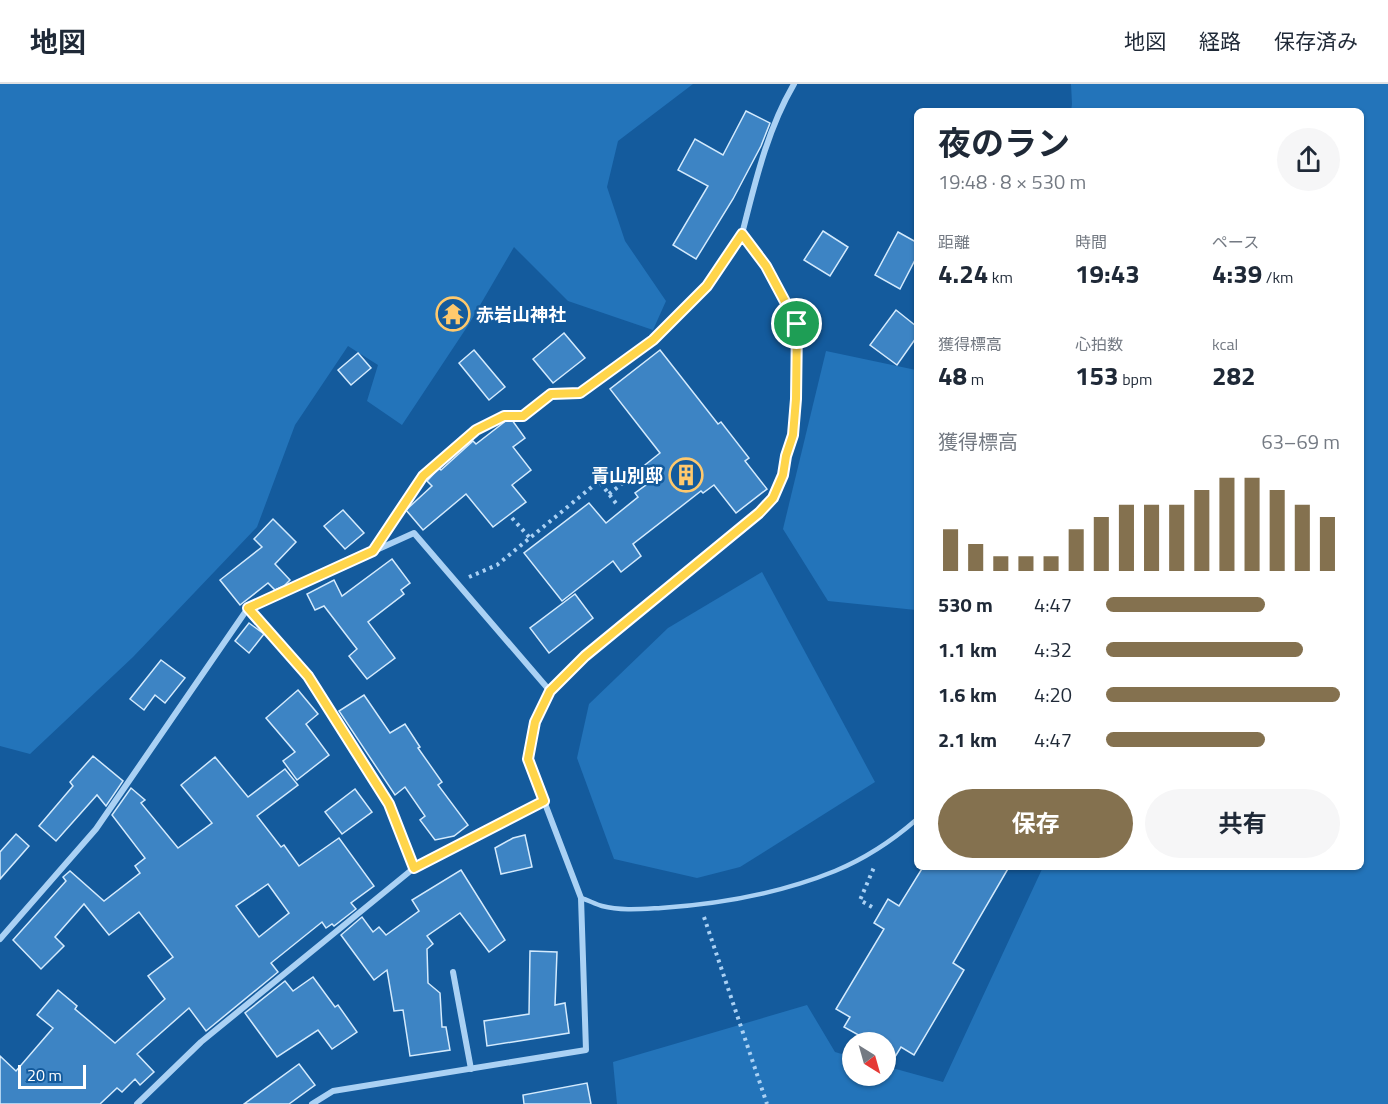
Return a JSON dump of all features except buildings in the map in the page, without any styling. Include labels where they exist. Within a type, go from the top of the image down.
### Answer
[{"type":"street","points":[[312,1104],[333,1091],[586,1050],[581,898],[528,759],[535,722],[550,691],[585,656],[759,513],[773,498],[780,483],[793,435],[797,324],[766,266],[742,234],[757,174],[783,104],[794,84]]},
{"type":"street","points":[[0,939],[96,829],[248,608],[373,551],[414,533],[550,691]]},
{"type":"street","points":[[248,608],[308,676],[389,804],[414,868]]},
{"type":"street","points":[[137,1104],[201,1042],[414,868],[544,801]]},
{"type":"street","points":[[453,972],[471,1069]]},
{"type":"lane","points":[[373,551],[423,476],[476,430],[504,416],[523,416],[551,394],[580,393],[653,340],[707,286],[742,234]]},
{"type":"lane","points":[[581,898],[602,906],[638,910],[700,906],[754,895],[836,870],[885,842],[914,821]]},
{"type":"path","points":[[457,582],[496,565],[599,481],[618,506]]},
{"type":"path","points":[[609,494],[623,483]]},
{"type":"path","points":[[512,518],[530,538]]},
{"type":"path","points":[[872,907],[860,900],[885,842]]},
{"type":"path","points":[[700,906],[767,1104]]},
{"type":"shaded area","points":[[0,84],[693,84],[618,141],[607,187],[625,241],[666,301],[653,330],[568,301],[514,247],[469,324],[402,425],[367,401],[378,365],[348,346],[295,425],[257,527],[133,657],[30,754],[0,746]]},
{"type":"shaded area","points":[[1071,84],[1388,84],[1388,1104],[617,1104],[613,1062],[807,1005],[835,1052],[842,1054],[842,1086],[896,1086],[896,1069],[943,1082],[1042,870],[1364,870],[1364,108],[1071,108]]},
{"type":"shaded area","points":[[826,351],[914,370],[914,610],[828,601],[783,529]]},
{"type":"shaded area","points":[[762,572],[875,782],[740,867],[697,878],[614,859],[577,758],[589,704],[668,628]]},
{"type":"place","name":"赤岩山神社","points":[[453,314]]},
{"type":"place","name":"青山別邸","points":[[686,475]]},
{"type":"route","points":[[742,234],[766,266],[797,324],[793,435],[783,475],[773,498],[759,513],[603,644],[585,656],[550,691],[535,722],[528,759],[544,801],[414,868],[389,804],[308,676],[248,608],[373,551],[423,476],[476,430],[504,416],[523,416],[551,394],[580,393],[653,340],[707,286],[742,234]]}]
